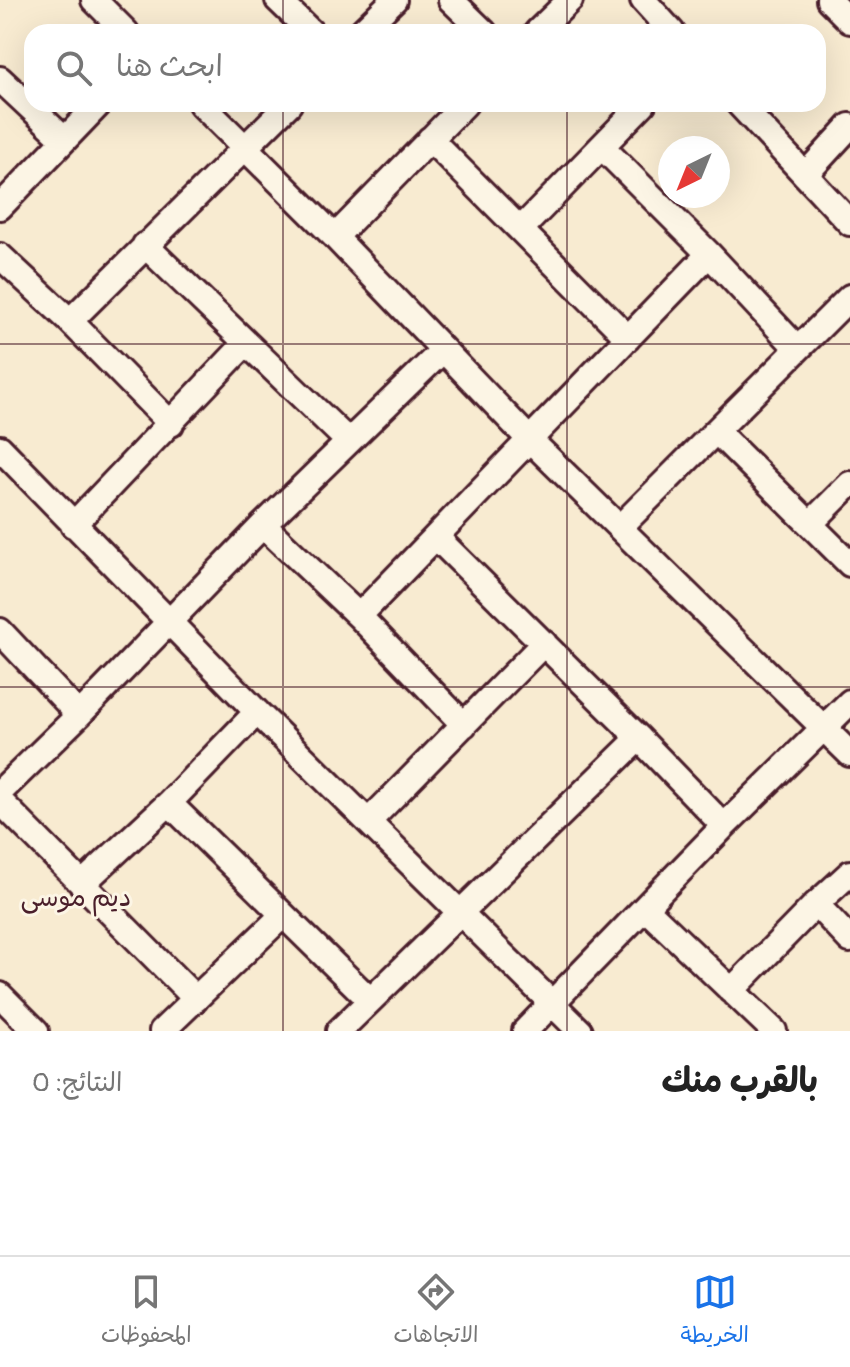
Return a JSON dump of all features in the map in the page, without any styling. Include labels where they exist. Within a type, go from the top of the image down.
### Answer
[{"type":"street","points":[[94,0],[118,24]]},
{"type":"street","points":[[278,0],[303,24]]},
{"type":"street","points":[[369,24],[394,0]]},
{"type":"street","points":[[451,0],[476,24]]},
{"type":"street","points":[[545,24],[570,0]]},
{"type":"street","points":[[643,0],[665,24]]},
{"type":"street","points":[[829,0],[850,21]]},
{"type":"street","points":[[0,79],[24,102]]},
{"type":"street","points":[[35,112],[64,139]]},
{"type":"street","points":[[0,207],[91,112]]},
{"type":"street","points":[[209,112],[335,237],[528,438],[850,754]]},
{"type":"street","points":[[70,321],[281,112]]},
{"type":"street","points":[[335,237],[457,112]]},
{"type":"street","points":[[521,229],[636,112]]},
{"type":"street","points":[[746,112],[850,223]]},
{"type":"street","points":[[805,175],[850,126]]},
{"type":"street","points":[[430,139],[628,338]]},
{"type":"street","points":[[603,148],[797,348]]},
{"type":"street","points":[[145,245],[348,441]]},
{"type":"street","points":[[359,616],[709,254]]},
{"type":"street","points":[[0,256],[70,321],[171,424]]},
{"type":"street","points":[[620,527],[850,297]]},
{"type":"street","points":[[73,525],[246,343]]},
{"type":"street","points":[[0,792],[263,525],[443,350]]},
{"type":"street","points":[[716,431],[850,564]]},
{"type":"street","points":[[0,448],[257,712],[580,1031]]},
{"type":"street","points":[[810,524],[850,484]]},
{"type":"street","points":[[263,525],[359,616],[464,725]]},
{"type":"street","points":[[436,537],[724,826]]},
{"type":"street","points":[[0,631],[79,715]]},
{"type":"street","points":[[369,821],[544,643]]},
{"type":"street","points":[[525,1031],[724,826],[850,702]]},
{"type":"street","points":[[83,883],[169,803],[257,712]]},
{"type":"street","points":[[339,1031],[639,738]]},
{"type":"street","points":[[0,801],[196,999]]},
{"type":"street","points":[[169,803],[369,999]]},
{"type":"street","points":[[731,991],[850,873]]},
{"type":"street","points":[[816,904],[850,940]]},
{"type":"street","points":[[645,908],[774,1031]]},
{"type":"street","points":[[162,1031],[283,915]]},
{"type":"street","points":[[0,995],[36,1031]]},
{"type":"district","name":"ديم موسى","points":[[76,897]]}]
